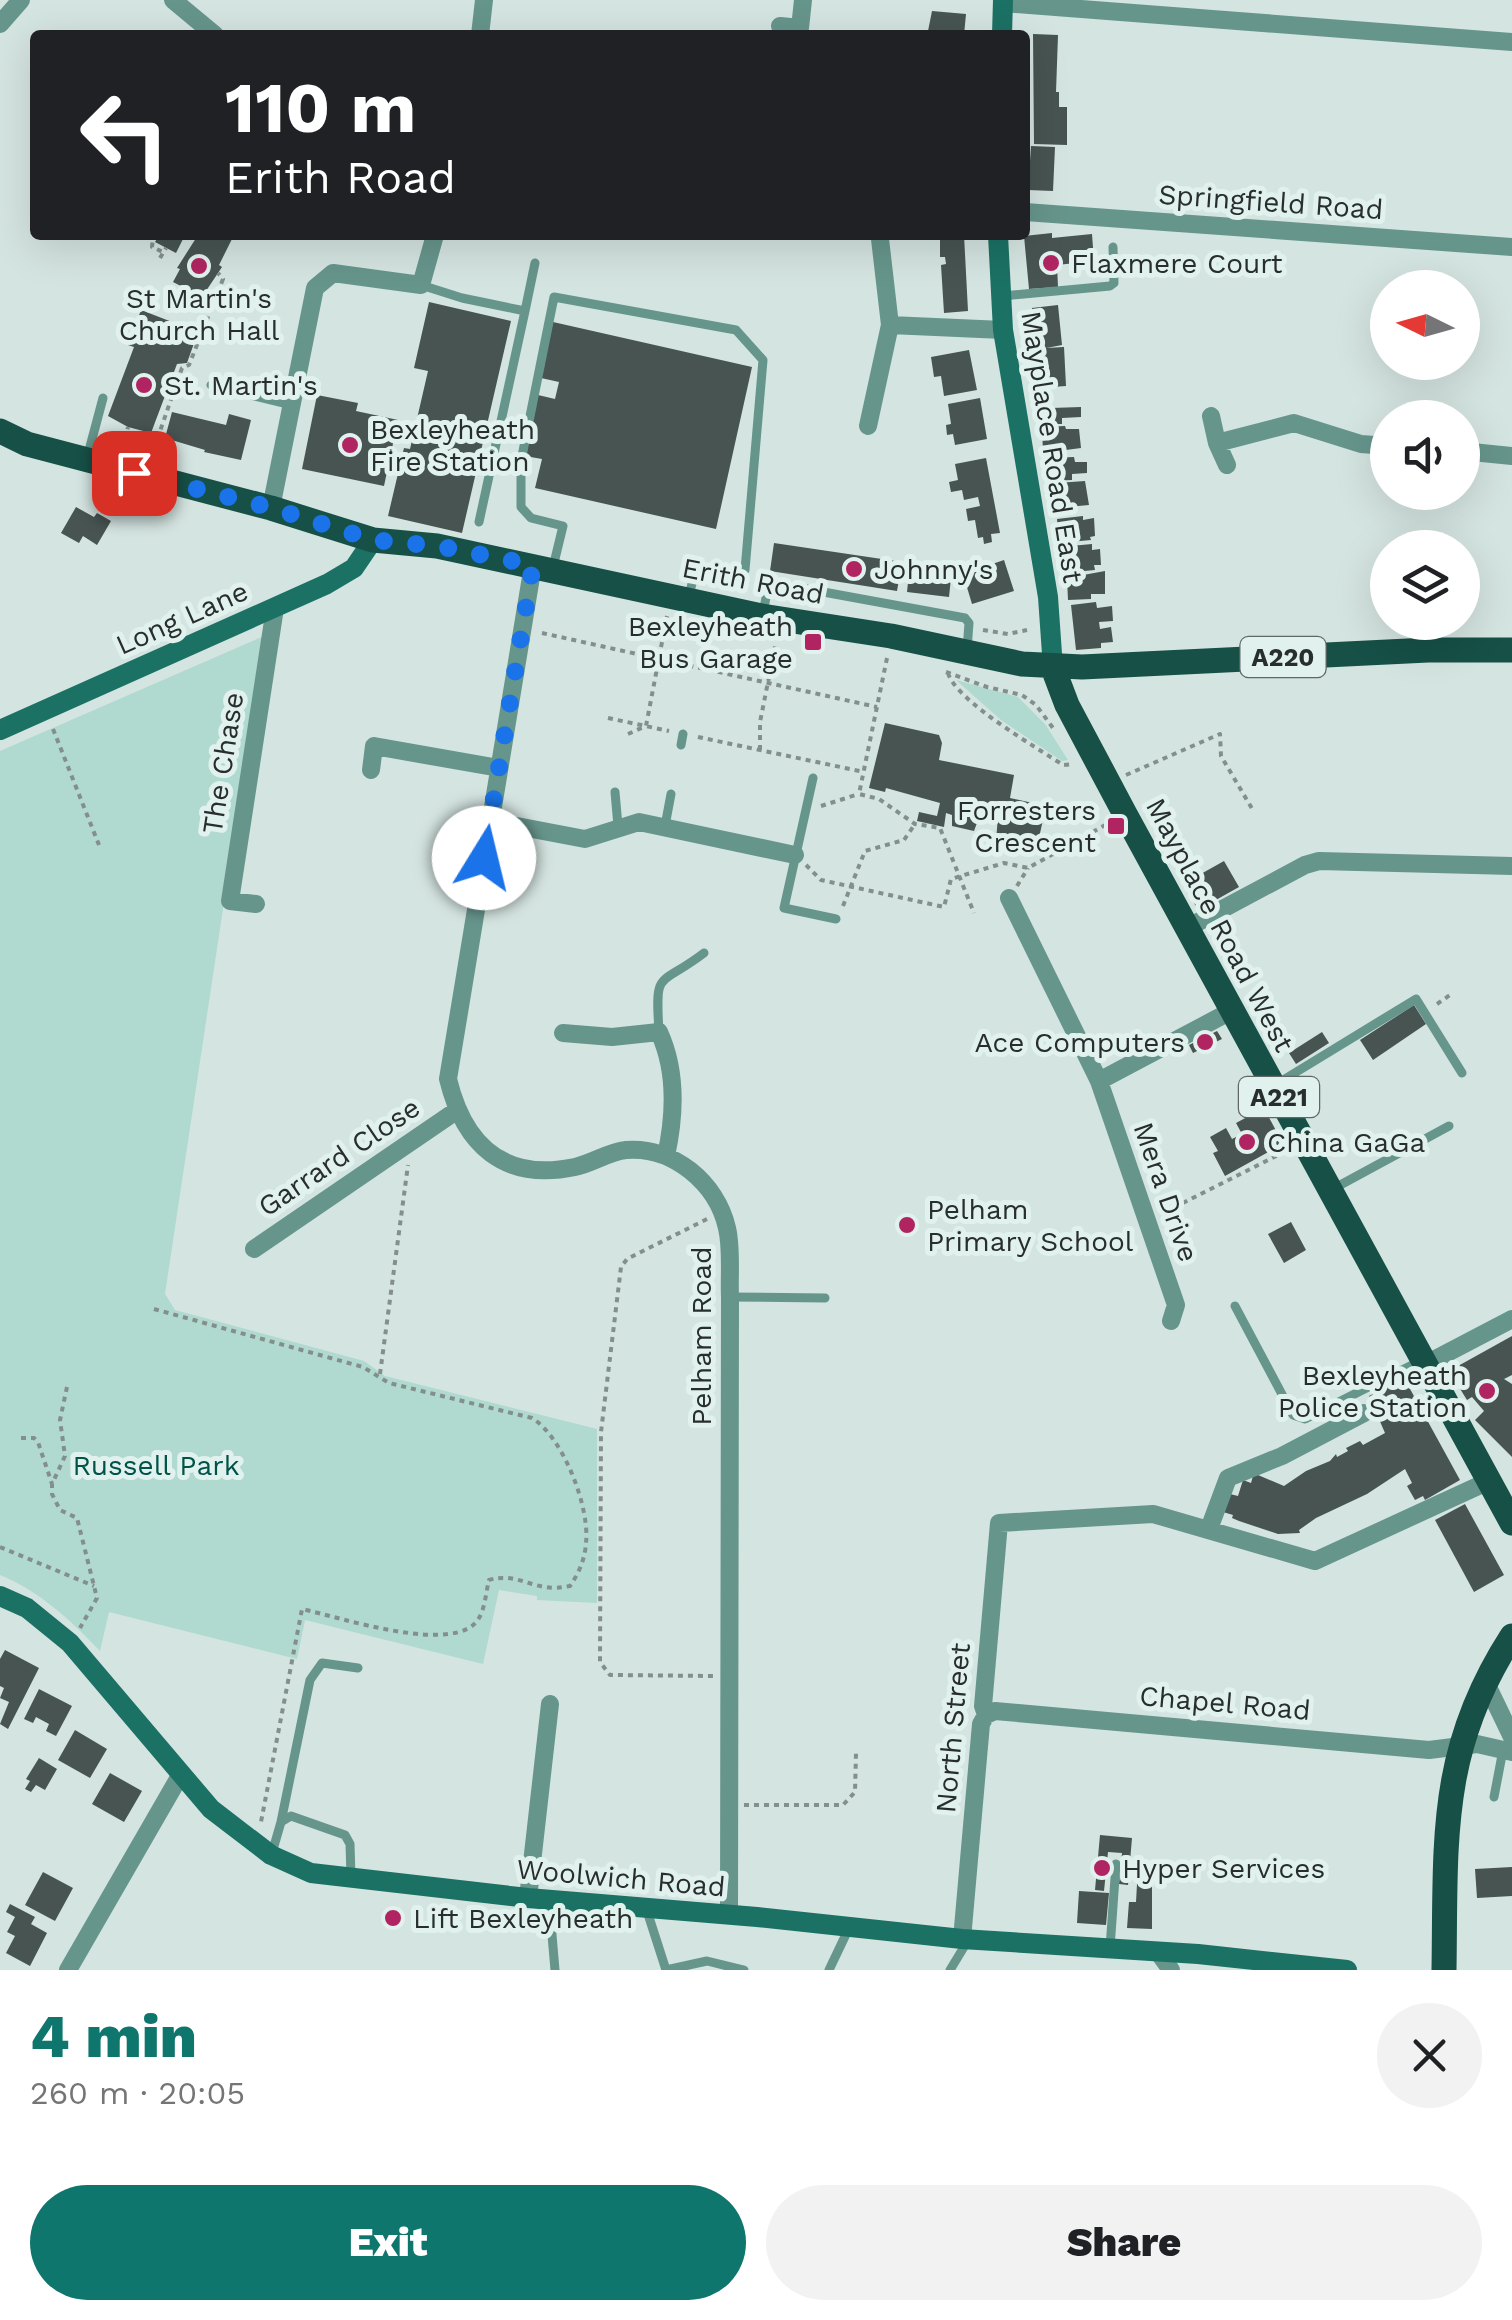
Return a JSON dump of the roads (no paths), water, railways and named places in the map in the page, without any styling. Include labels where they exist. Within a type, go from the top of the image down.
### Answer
[{"type":"main road","name":"Erith Road","points":[[0,431],[27,444],[272,508],[373,540],[438,546],[543,567],[680,598],[767,626],[968,639],[1054,668],[1409,651],[1512,650]]},
{"type":"main road","name":"Mayplace Road West","points":[[1054,668],[1067,705],[1186,928],[1424,1362],[1484,1483],[1512,1523]]},
{"type":"main road","points":[[1444,1970],[1450,1789],[1460,1746],[1485,1680],[1508,1654]]},
{"type":"street","points":[[0,24],[21,0]]},
{"type":"street","points":[[173,0],[209,30]]},
{"type":"street","points":[[481,30],[484,0]]},
{"type":"street","points":[[780,26],[800,28],[803,0]]},
{"type":"street","points":[[1002,30],[1002,2],[1512,42]]},
{"type":"street","name":"Springfield Road","points":[[1030,212],[1512,247]]},
{"type":"street","points":[[272,508],[314,288],[333,273],[421,285],[434,240]]},
{"type":"street","points":[[868,426],[890,325],[880,240]]},
{"type":"street","name":"Mayplace Road East","points":[[998,240],[1004,330],[1048,597],[1054,668]]},
{"type":"street","points":[[890,325],[1004,330]]},
{"type":"street","points":[[1211,416],[1217,444],[1227,464]]},
{"type":"street","points":[[1217,444],[1294,424],[1370,445]]},
{"type":"street","points":[[1480,453],[1512,456]]},
{"type":"street","name":"Long Lane","points":[[0,730],[275,608],[354,568],[373,540]]},
{"type":"street","points":[[543,567],[522,629],[448,1079],[456,1111],[472,1136],[494,1156],[530,1170],[581,1166],[628,1150],[666,1156],[674,1098],[667,1051],[658,1032],[612,1037],[563,1033]]},
{"type":"street","name":"The Chase","points":[[256,904],[230,901],[275,608]]},
{"type":"street","points":[[371,770],[374,746],[499,768]]},
{"type":"street","points":[[490,821],[585,839],[639,822],[796,855]]},
{"type":"street","points":[[1186,928],[1304,865],[1319,861],[1512,866]]},
{"type":"street","name":"Mera Drive","points":[[1009,898],[1099,1081],[1176,1304],[1171,1321]]},
{"type":"street","points":[[1099,1081],[1231,1011]]},
{"type":"street","name":"Garrard Close","points":[[254,1249],[456,1111]]},
{"type":"street","name":"Pelham Road","points":[[666,1156],[691,1170],[710,1190],[728,1232],[729,1915]]},
{"type":"street","points":[[1424,1362],[1512,1318]]},
{"type":"street","points":[[1364,1413],[1282,1456],[1228,1478],[1209,1529],[1315,1562],[1484,1483]]},
{"type":"street","name":"North Street","points":[[965,1939],[999,1523],[1153,1514],[1209,1529]]},
{"type":"street","name":"Woolwich Road","points":[[0,1596],[27,1608],[70,1644],[211,1809],[272,1856],[311,1873],[646,1910],[1158,1952],[1192,1962],[1347,1970]]},
{"type":"street","points":[[1485,1680],[1509,1746]]},
{"type":"street","points":[[539,1899],[550,1704]]},
{"type":"street","name":"Chapel Road","points":[[986,1715],[995,1712],[1428,1750],[1477,1744],[1509,1746]]},
{"type":"street","points":[[68,1970],[181,1774]]},
{"type":"street","points":[[1158,1952],[1171,1970]]},
{"type":"lane","points":[[1000,296],[1110,286],[1114,283],[1113,247]]},
{"type":"lane","points":[[479,522],[536,263]]},
{"type":"lane","points":[[421,285],[525,311]]},
{"type":"lane","points":[[543,567],[564,526],[525,515],[521,508],[521,461],[554,297],[736,330],[763,360],[745,570],[739,576],[727,577],[694,571],[680,598]]},
{"type":"lane","points":[[210,385],[292,405]]},
{"type":"lane","points":[[86,460],[102,398]]},
{"type":"lane","points":[[680,745],[683,734]]},
{"type":"lane","points":[[814,778],[784,908],[836,918]]},
{"type":"lane","points":[[614,792],[618,826]]},
{"type":"lane","points":[[665,826],[671,794]]},
{"type":"lane","points":[[658,1032],[656,991],[662,981],[704,953]]},
{"type":"lane","points":[[1273,1086],[1416,999],[1462,1074]]},
{"type":"lane","points":[[1328,1191],[1449,1126]]},
{"type":"lane","points":[[730,1297],[826,1298]]},
{"type":"lane","points":[[1235,1306],[1293,1415],[1299,1418],[1305,1419],[1424,1362]]},
{"type":"lane","points":[[272,1856],[310,1680],[322,1663],[358,1668]]},
{"type":"lane","points":[[1494,1796],[1509,1746]]},
{"type":"lane","points":[[281,1822],[291,1816],[345,1835],[350,1844],[352,1878]]},
{"type":"lane","points":[[1110,1948],[1116,1864]]},
{"type":"lane","points":[[539,1899],[555,1970]]},
{"type":"lane","points":[[646,1910],[666,1970],[708,1961],[744,1970]]},
{"type":"lane","points":[[829,1970],[848,1928]]},
{"type":"lane","points":[[950,1970],[965,1939]]},
{"type":"place","name":"Flaxmere Court","points":[[1051,263]]},
{"type":"place","name":"St Martin's Church Hall","points":[[199,266]]},
{"type":"place","name":"St. Martin's","points":[[144,385]]},
{"type":"place","name":"Bexleyheath Fire Station","points":[[350,445]]},
{"type":"place","name":"Johnny's","points":[[854,569]]},
{"type":"place","name":"Bexleyheath Bus Garage","points":[[813,642]]},
{"type":"place","name":"Forresters Crescent","points":[[1116,826]]},
{"type":"place","name":"Ace Computers","points":[[1205,1042]]},
{"type":"place","name":"China GaGa","points":[[1247,1142]]},
{"type":"place","name":"Pelham Primary School","points":[[907,1225]]},
{"type":"place","name":"Bexleyheath Police Station","points":[[1487,1391]]},
{"type":"place","name":"Hyper Services","points":[[1102,1868]]},
{"type":"place","name":"Lift Bexleyheath","points":[[393,1918]]},
{"type":"park label","name":"Russell Park","points":[[156,1465]]}]
